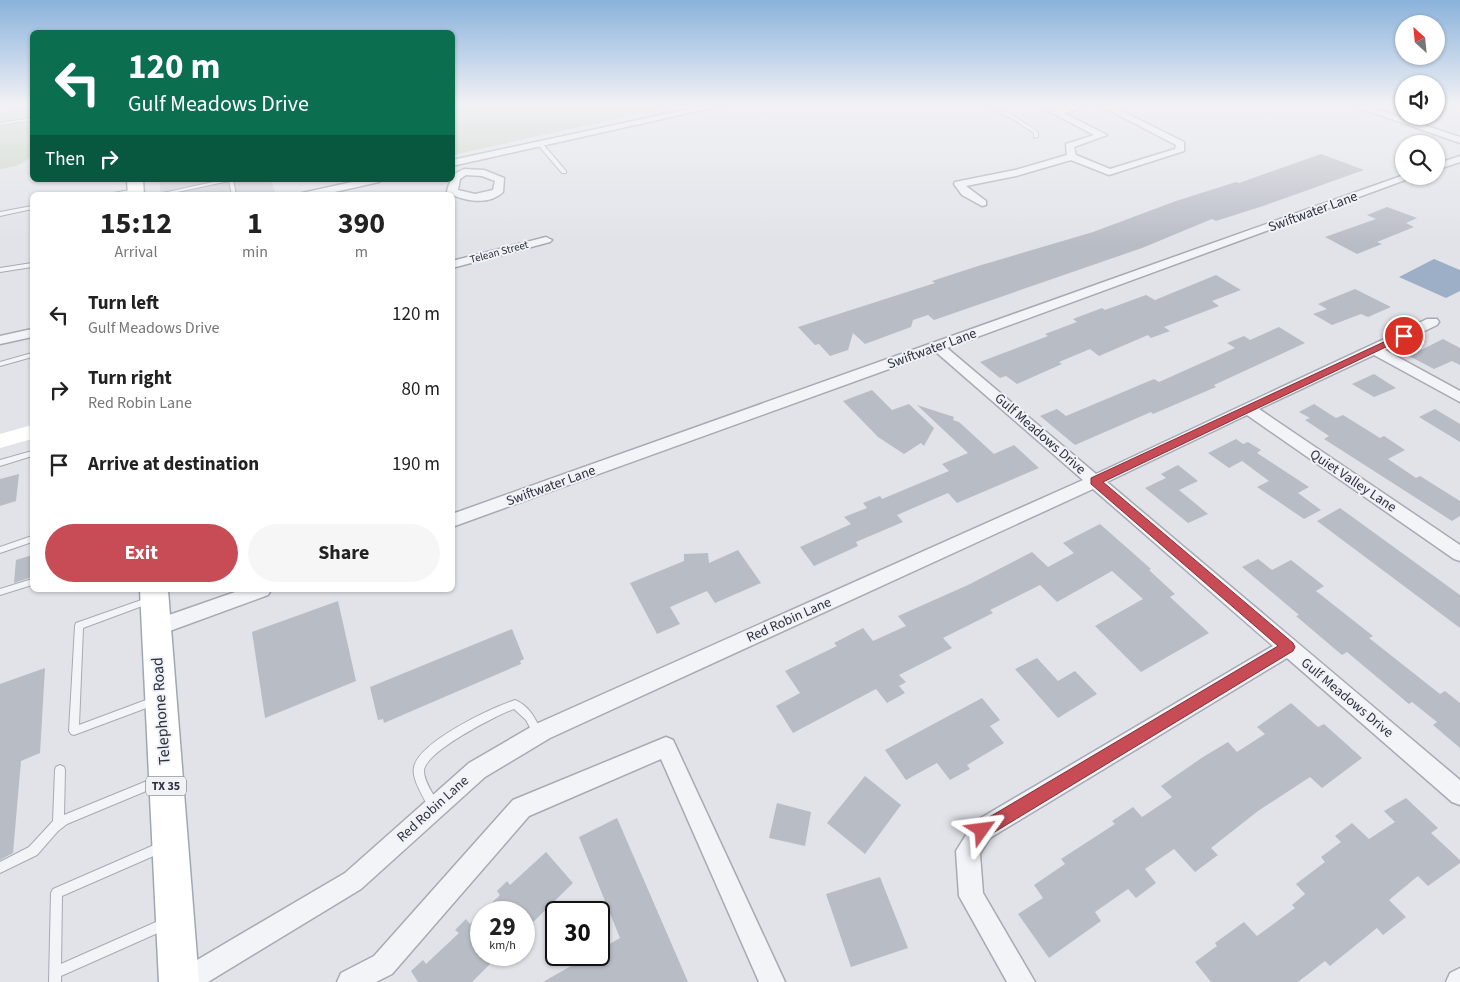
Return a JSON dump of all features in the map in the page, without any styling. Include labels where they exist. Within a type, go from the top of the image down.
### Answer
[{"type":"main road","points":[[0,441],[30,433]]},
{"type":"main road","name":"Telephone Road","points":[[155,605],[159,699],[179,982]]},
{"type":"street","points":[[455,162],[503,152]]},
{"type":"street","points":[[1071,152],[1072,157]]},
{"type":"street","points":[[982,203],[966,193],[960,184],[1016,173],[1072,157],[1109,172],[1176,152]]},
{"type":"street","points":[[1445,164],[1460,159]]},
{"type":"street","points":[[455,162],[464,172]]},
{"type":"street","points":[[338,192],[369,182]]},
{"type":"street","name":"Swiftwater Lane","points":[[455,520],[1395,182]]},
{"type":"street","name":"Telean Street","points":[[455,264],[546,240]]},
{"type":"street","name":"Red Robin Lane","points":[[184,982],[353,881],[477,770],[538,734],[1095,481],[1432,322]]},
{"type":"street","points":[[0,340],[30,333]]},
{"type":"street","name":"Gulf Meadows Drive","points":[[938,347],[1460,794]]},
{"type":"street","points":[[1376,350],[1460,398]]},
{"type":"street","name":"Quiet Valley Lane","points":[[1247,408],[1460,554]]},
{"type":"street","points":[[155,605],[243,593]]},
{"type":"street","points":[[1022,982],[1008,963],[971,896],[968,851],[982,830],[1288,647]]},
{"type":"street","points":[[350,982],[382,965],[521,808],[666,747],[772,982]]},
{"type":"lane","points":[[547,152],[564,172]]},
{"type":"lane","points":[[186,192],[223,182]]},
{"type":"lane","points":[[120,192],[136,188]]},
{"type":"lane","points":[[0,214],[30,208]]},
{"type":"lane","points":[[0,270],[30,265]]},
{"type":"lane","points":[[0,364],[30,356]]},
{"type":"lane","points":[[0,464],[30,455]]},
{"type":"lane","points":[[0,550],[30,541]]},
{"type":"lane","points":[[0,592],[30,583]]},
{"type":"lane","points":[[155,605],[79,626],[74,731],[159,699]]},
{"type":"lane","points":[[435,808],[419,776],[419,766],[424,758],[444,741],[503,707],[515,704],[523,708],[531,718],[538,734]]},
{"type":"lane","points":[[58,824],[60,770]]},
{"type":"lane","points":[[0,868],[33,851],[58,824],[72,816],[165,778]]},
{"type":"lane","points":[[170,843],[57,892],[55,978],[175,919]]},
{"type":"shaded area","points":[[159,182],[272,182],[275,192],[161,192]]},
{"type":"green space","points":[[0,152],[30,152],[30,158],[16,166],[0,169]]},
{"type":"green space","points":[[455,152],[467,152],[455,155]]},
{"type":"water","points":[[1434,259],[1460,270],[1460,291],[1446,298],[1399,277]]},
{"type":"building","points":[[1321,154],[1364,170],[1266,205],[1216,221],[1212,219],[1142,248],[934,320],[928,315],[913,320],[911,327],[865,344],[853,333],[848,350],[830,356],[819,344],[815,345],[798,327],[935,283],[932,281],[978,266],[1093,232],[1176,201],[1236,182],[1239,183]]},
{"type":"building","points":[[1387,207],[1417,218],[1406,223],[1414,227],[1377,242],[1382,244],[1357,254],[1325,237],[1376,219],[1367,215]]},
{"type":"building","points":[[1216,275],[1241,290],[1212,301],[1219,306],[1164,327],[1170,331],[1151,338],[1148,335],[1099,356],[1090,349],[1059,362],[1062,364],[1017,384],[1006,376],[1000,378],[980,362],[1048,336],[1045,334],[1077,322],[1073,319],[1102,308],[1105,310],[1146,295],[1155,300]]},
{"type":"building","points":[[1355,289],[1391,307],[1368,317],[1361,314],[1332,325],[1313,314],[1327,309],[1318,304]]},
{"type":"building","points":[[1279,327],[1305,343],[1214,385],[1216,387],[1153,414],[1151,412],[1075,445],[1040,416],[1057,409],[1066,416],[1154,379],[1159,382],[1235,348],[1227,343],[1244,336],[1250,340]]},
{"type":"building","points":[[1443,339],[1460,348],[1460,365],[1452,361],[1434,369],[1409,356]]},
{"type":"building","points":[[1374,374],[1396,388],[1374,397],[1352,384]]},
{"type":"building","points":[[872,390],[892,410],[909,404],[934,428],[924,446],[921,443],[904,454],[878,437],[843,401]]},
{"type":"building","points":[[1314,404],[1336,418],[1343,415],[1380,438],[1384,436],[1405,450],[1388,459],[1416,478],[1420,476],[1460,501],[1460,516],[1452,521],[1324,439],[1329,436],[1305,420],[1310,418],[1299,412]]},
{"type":"building","points":[[917,405],[954,417],[953,420],[959,422],[994,454],[1014,445],[1039,468],[957,503],[948,493],[897,515],[903,522],[856,542],[858,546],[814,566],[800,547],[851,524],[844,517],[867,508],[863,503],[880,496],[882,499],[949,471],[942,464],[968,453]]},
{"type":"building","points":[[1435,409],[1460,424],[1460,442],[1419,417]]},
{"type":"building","points":[[1236,439],[1243,444],[1248,442],[1261,450],[1257,453],[1309,487],[1298,493],[1321,510],[1304,519],[1257,487],[1269,481],[1242,461],[1229,468],[1208,453]]},
{"type":"building","points":[[1178,465],[1198,481],[1179,490],[1208,514],[1188,523],[1145,488],[1166,478],[1161,474]]},
{"type":"building","points":[[19,474],[16,501],[0,506],[0,479]]},
{"type":"building","points":[[1340,508],[1460,595],[1460,628],[1317,521]]},
{"type":"building","points":[[1100,524],[1151,569],[1149,570],[1175,594],[1170,597],[1209,633],[1141,672],[1095,626],[1143,599],[1112,571],[1057,602],[1040,585],[990,610],[993,613],[943,638],[952,648],[899,675],[906,682],[899,686],[905,693],[887,703],[876,689],[793,733],[776,706],[800,693],[785,671],[837,646],[834,643],[863,628],[873,641],[906,626],[898,616],[968,585],[1032,552],[1048,567],[1074,553],[1063,543]]},
{"type":"building","points":[[738,550],[761,583],[715,603],[707,591],[670,607],[680,624],[657,634],[630,583],[684,561],[684,554],[708,553],[709,563]]},
{"type":"building","points":[[30,556],[30,578],[14,583],[16,560]]},
{"type":"building","points":[[1258,559],[1272,570],[1291,560],[1324,586],[1316,591],[1373,636],[1369,638],[1440,694],[1445,691],[1460,703],[1460,748],[1433,725],[1437,722],[1412,702],[1409,704],[1347,652],[1342,655],[1296,616],[1299,615],[1242,567]]},
{"type":"building","points":[[338,601],[356,681],[265,718],[252,632]]},
{"type":"building","points":[[512,629],[524,659],[520,661],[521,664],[384,723],[383,719],[378,720],[370,687]]},
{"type":"building","points":[[1037,658],[1058,681],[1075,671],[1097,694],[1058,718],[1015,669]]},
{"type":"building","points":[[45,668],[40,753],[21,761],[13,853],[0,860],[0,684]]},
{"type":"building","points":[[982,698],[1000,720],[990,726],[1004,743],[967,765],[970,769],[950,780],[937,763],[906,780],[885,750]]},
{"type":"building","points":[[1291,703],[1318,727],[1324,724],[1362,758],[1322,788],[1310,777],[1258,811],[1211,848],[1218,855],[1195,872],[1174,849],[1145,869],[1156,883],[1136,898],[1128,889],[1095,912],[1101,921],[1049,958],[1018,914],[1043,898],[1034,885],[1065,864],[1061,859],[1115,824],[1112,821],[1133,807],[1142,817],[1172,797],[1161,786],[1203,757],[1228,742],[1237,752],[1265,734],[1257,727]]},
{"type":"building","points":[[865,776],[901,805],[865,854],[827,823]]},
{"type":"building","points":[[1406,798],[1438,828],[1431,833],[1460,860],[1460,863],[1428,886],[1418,876],[1389,900],[1406,917],[1383,935],[1377,928],[1330,966],[1325,961],[1298,982],[1211,982],[1195,962],[1217,946],[1215,943],[1244,922],[1257,936],[1295,908],[1292,905],[1305,894],[1296,884],[1325,862],[1321,857],[1341,842],[1335,836],[1352,823],[1369,839],[1395,822],[1384,811]]},
{"type":"building","points":[[777,803],[811,812],[805,846],[769,838]]},
{"type":"building","points":[[617,818],[688,982],[543,982],[571,966],[610,966],[610,944],[620,938],[610,913],[610,901],[605,901],[579,837]]},
{"type":"building","points":[[546,852],[573,883],[555,901],[545,901],[545,910],[535,920],[535,901],[494,901],[500,895],[497,891],[507,881],[510,885]]},
{"type":"building","points":[[880,877],[908,948],[851,967],[826,894]]},
{"type":"building","points":[[466,919],[470,924],[470,966],[488,966],[472,982],[418,982],[411,971],[423,960],[426,964],[459,933],[455,930]]},
{"type":"route","points":[[982,830],[1288,647],[1095,481],[1247,408],[1404,336]]}]
